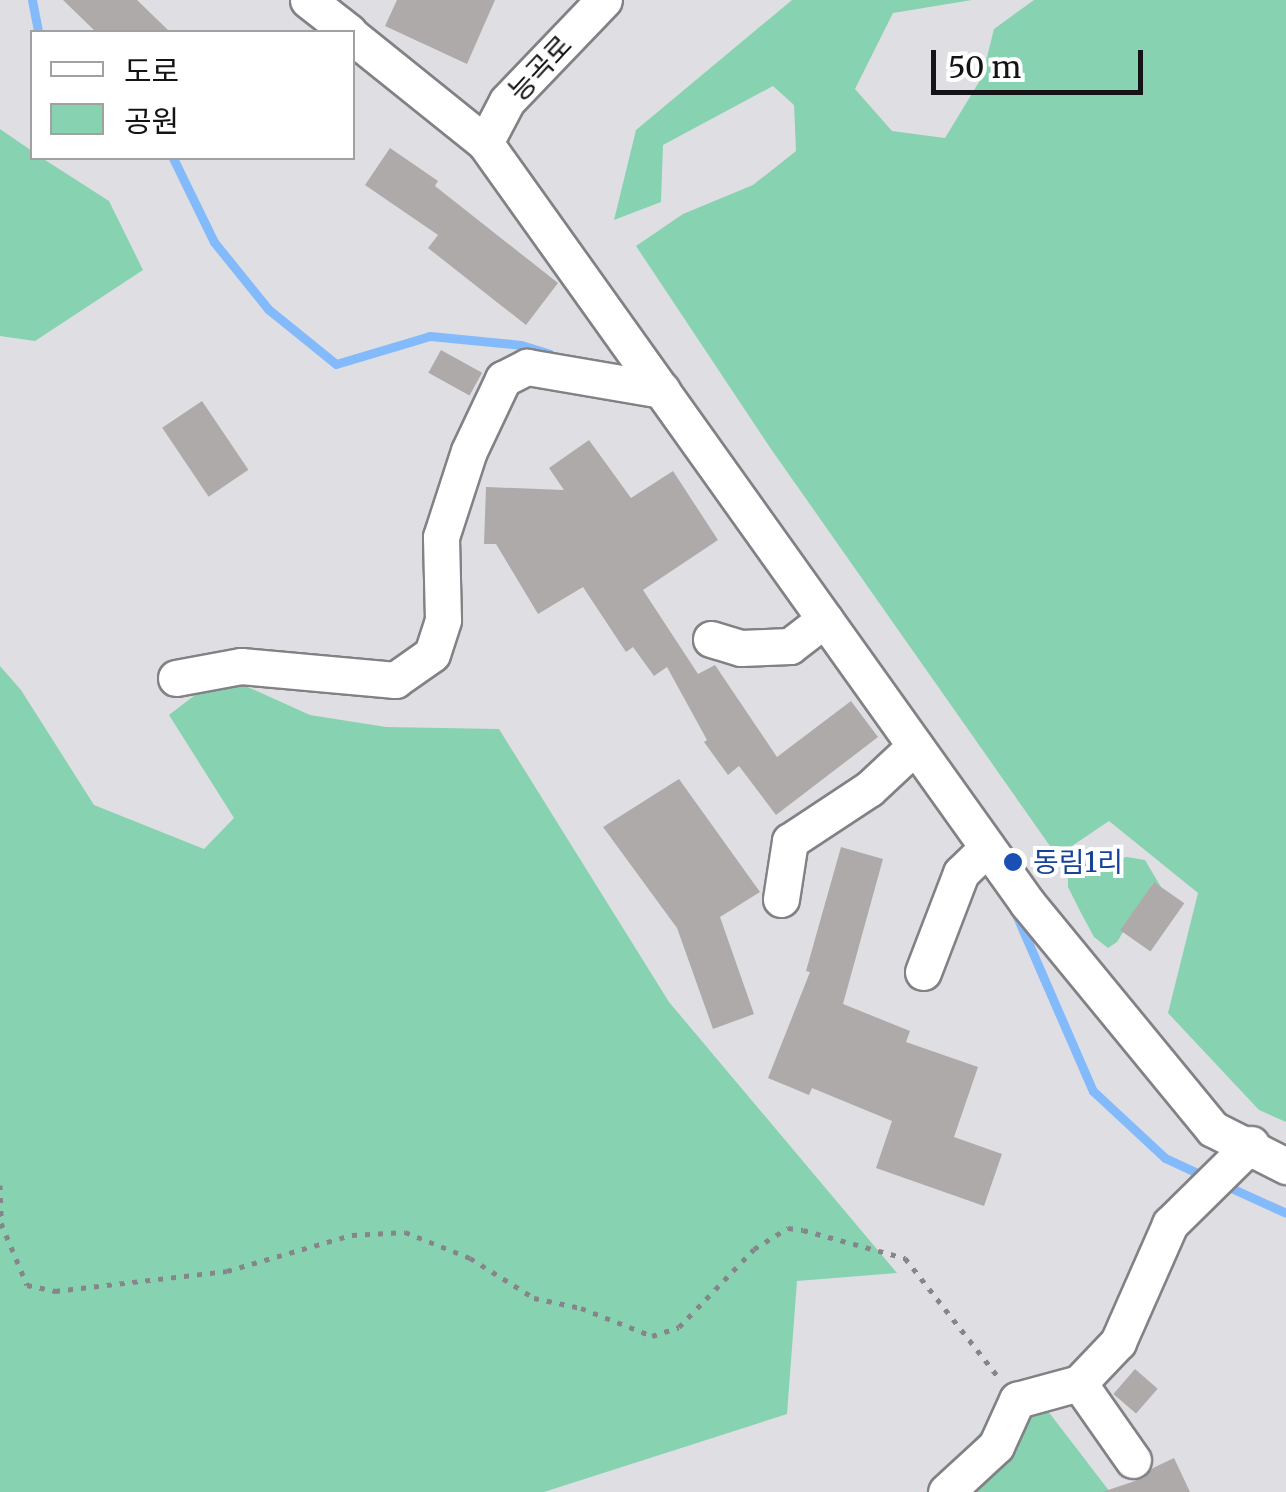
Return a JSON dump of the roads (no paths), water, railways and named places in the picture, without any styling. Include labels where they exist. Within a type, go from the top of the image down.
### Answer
[{"type":"street","points":[[308,0],[346,30]]},
{"type":"street","name":"능곡로","points":[[486,142],[507,101],[604,0]]},
{"type":"street","points":[[355,37],[486,142],[1028,904],[1213,1129],[1240,1156],[1286,1166]]},
{"type":"street","points":[[176,678],[241,666],[396,680],[432,654],[444,620],[441,537],[469,452],[502,379],[527,367],[662,390]]},
{"type":"street","points":[[710,639],[740,648],[790,646],[825,619]]},
{"type":"street","points":[[782,900],[790,841],[869,790],[916,746]]},
{"type":"street","points":[[923,972],[961,872],[987,848]]},
{"type":"street","points":[[946,1492],[996,1446],[1017,1400],[1079,1384],[1118,1342],[1170,1224],[1240,1156]]},
{"type":"street","points":[[1079,1384],[1133,1460]]},
{"type":"waterway","points":[[32,0],[38,30]]},
{"type":"waterway","points":[[174,160],[214,242],[268,309],[336,364],[430,336],[521,345],[550,354]]},
{"type":"waterway","points":[[1015,912],[1093,1091],[1165,1158],[1206,1177]]},
{"type":"waterway","points":[[1220,1183],[1286,1213]]},
{"type":"place","name":"동림1리","points":[[1013,862]]}]
